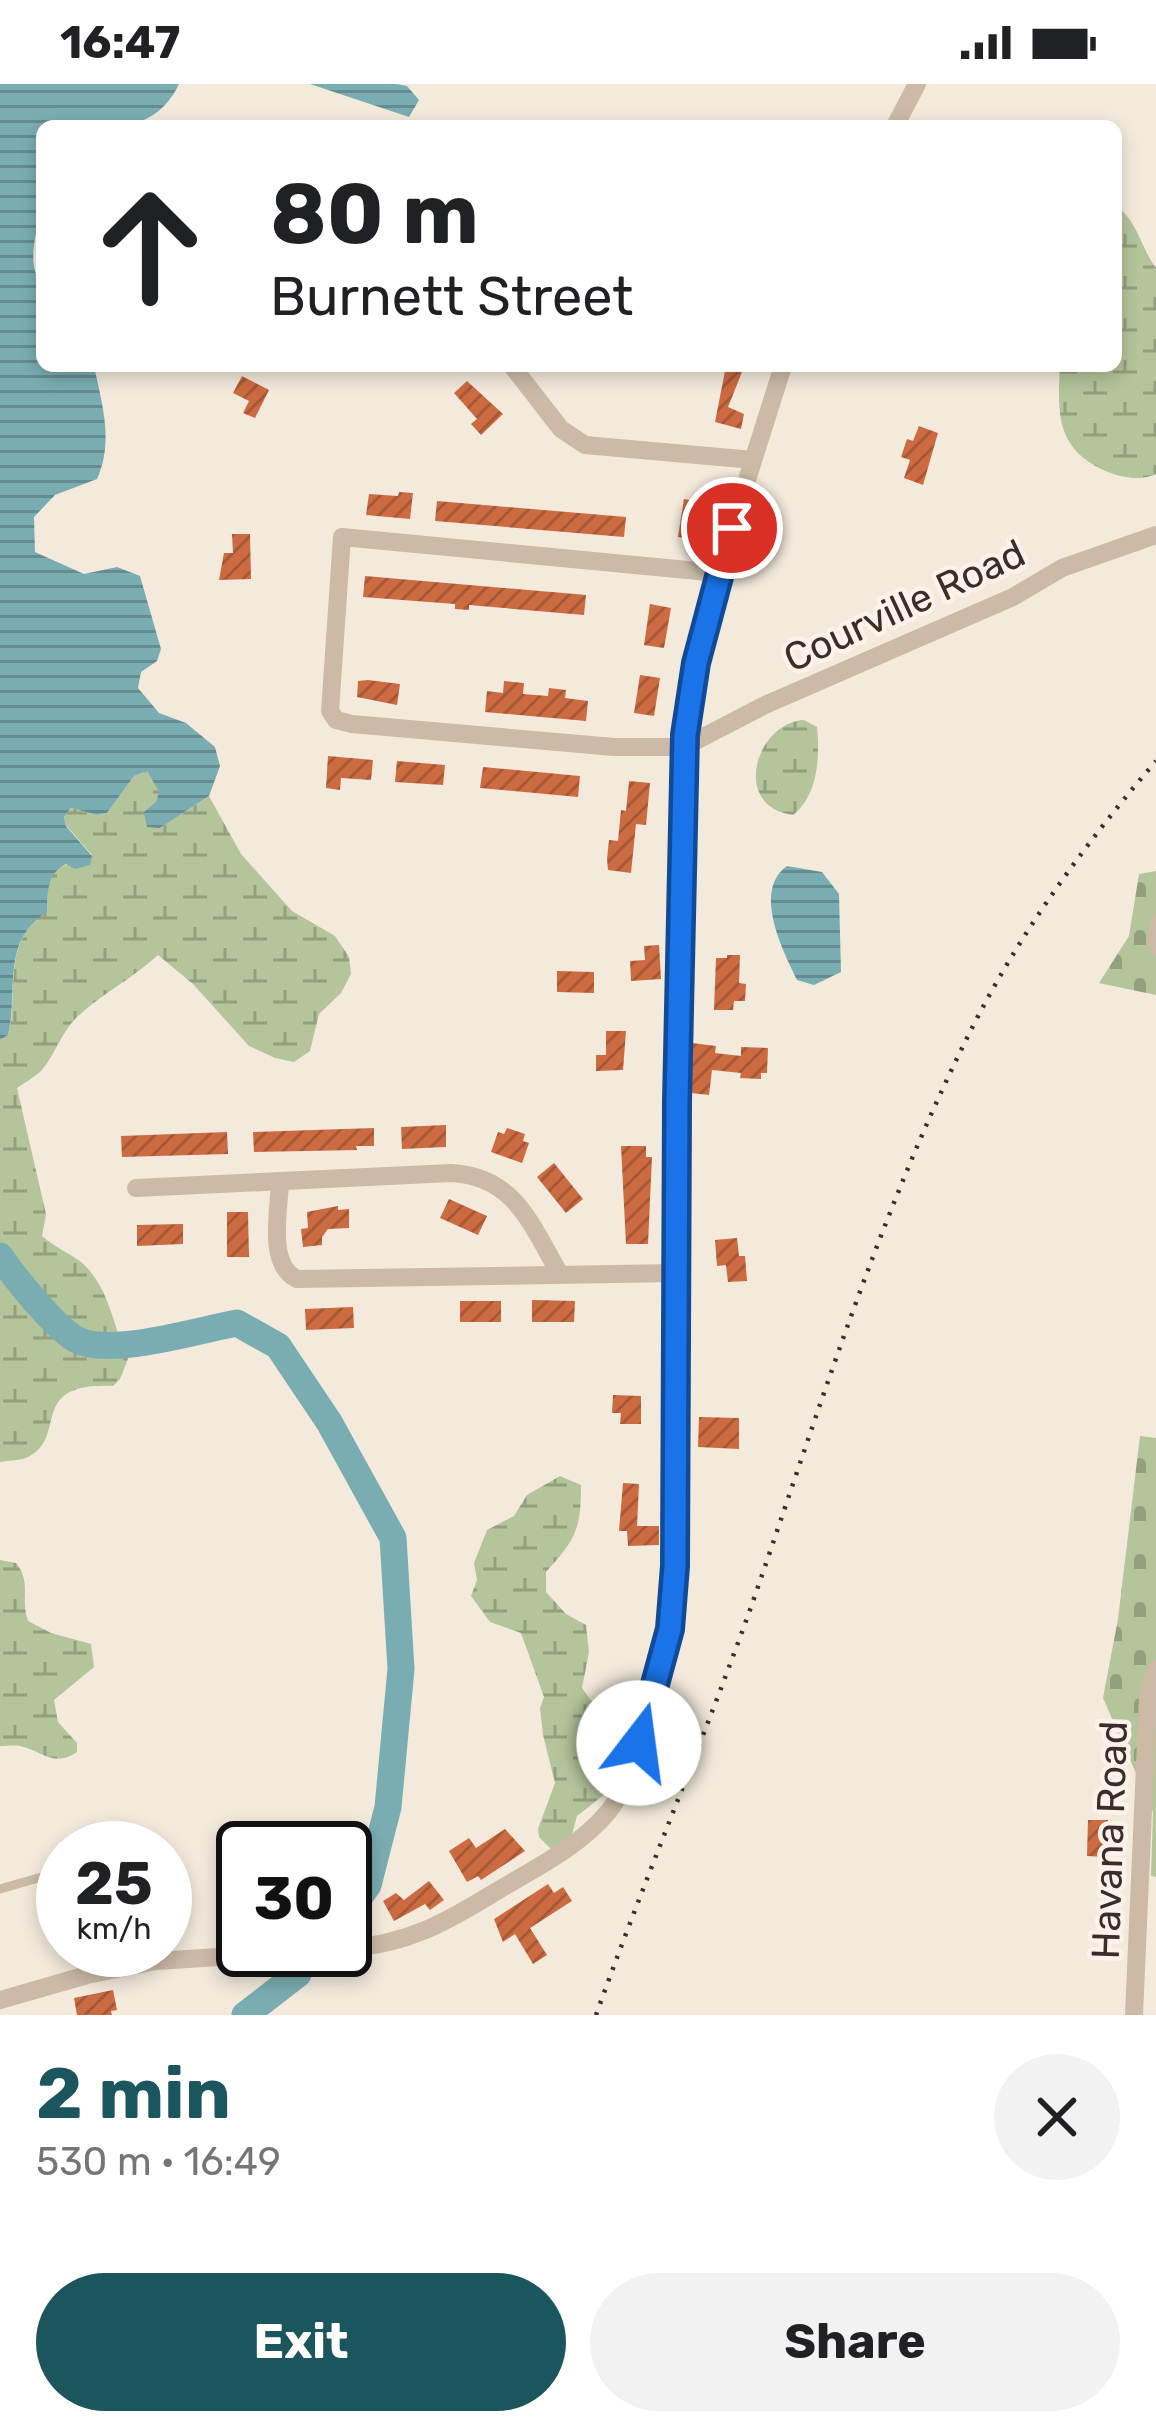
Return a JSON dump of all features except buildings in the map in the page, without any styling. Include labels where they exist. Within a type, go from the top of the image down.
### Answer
[{"type":"street","points":[[899,120],[917,84]]},
{"type":"street","points":[[517,372],[561,429],[585,445],[754,460]]},
{"type":"street","points":[[372,1945],[437,1928],[562,1851],[607,1814],[643,1732],[670,1629],[675,1568],[676,1274],[689,697],[718,573],[781,372]]},
{"type":"street","name":"Courville Road","points":[[685,747],[765,705],[1013,597],[1062,568],[1156,535]]},
{"type":"street","points":[[685,747],[614,747],[336,720],[330,706],[342,537],[718,573]]},
{"type":"street","points":[[136,1188],[477,1175],[514,1199],[560,1274]]},
{"type":"street","points":[[280,1182],[278,1261],[297,1279],[676,1274]]},
{"type":"street","name":"Havana Road","points":[[1134,2015],[1156,1670]]},
{"type":"street","points":[[0,2000],[72,1977]]},
{"type":"lane","points":[[1156,919],[1151,940],[1156,952]]},
{"type":"lane","points":[[0,1889],[36,1879]]},
{"type":"green space","points":[[1122,211],[1156,268],[1156,474],[1120,476],[1079,454],[1064,430],[1060,372],[1122,372]]},
{"type":"green space","points":[[804,720],[817,727],[817,763],[808,797],[793,815],[774,809],[762,797],[757,766],[773,735]]},
{"type":"green space","points":[[147,771],[159,792],[160,828],[209,796],[241,854],[292,911],[335,936],[349,957],[351,974],[341,993],[319,1014],[310,1051],[294,1062],[249,1046],[193,984],[158,955],[76,1018],[45,1067],[17,1088],[46,1214],[42,1236],[79,1261],[96,1280],[128,1359],[113,1386],[86,1387],[59,1401],[40,1448],[25,1458],[0,1462],[0,1040],[8,1035],[17,952],[32,923],[47,911],[48,883],[55,869],[92,855],[64,817],[71,808],[107,813],[134,776]]},
{"type":"green space","points":[[1156,871],[1156,995],[1099,983],[1129,936],[1139,874]]},
{"type":"green space","points":[[1140,1436],[1156,1438],[1156,1877],[1151,1876],[1153,1812],[1103,1698],[1118,1619]]},
{"type":"green space","points":[[560,1476],[581,1485],[580,1513],[570,1542],[546,1572],[546,1592],[566,1614],[586,1625],[589,1652],[582,1688],[618,1737],[605,1794],[577,1816],[571,1838],[552,1850],[539,1837],[538,1829],[555,1783],[543,1735],[540,1708],[544,1697],[521,1633],[490,1622],[471,1596],[477,1580],[474,1563],[487,1530],[514,1516],[527,1495]]},
{"type":"green space","points":[[0,1560],[16,1563],[21,1570],[28,1621],[91,1644],[94,1667],[54,1700],[58,1722],[77,1743],[77,1752],[69,1757],[0,1746]]},
{"type":"water","points":[[0,84],[179,84],[168,102],[143,120],[36,120],[36,372],[95,372],[106,437],[97,479],[55,495],[34,517],[35,552],[84,574],[117,567],[140,576],[161,649],[157,661],[141,672],[138,688],[159,713],[186,723],[215,747],[220,766],[209,796],[160,828],[147,827],[144,812],[159,792],[147,771],[134,776],[107,813],[71,808],[64,817],[66,826],[92,856],[90,865],[75,869],[66,864],[51,878],[47,912],[32,924],[17,952],[8,1035],[0,1040]]},
{"type":"water","points":[[310,84],[397,84],[407,86],[419,100],[409,117]]},
{"type":"water","points":[[787,866],[822,872],[839,894],[841,972],[814,985],[797,980],[774,922],[772,890]]},
{"type":"waterway","points":[[0,1256],[47,1314],[77,1340],[133,1344],[237,1323],[278,1346],[329,1422],[393,1538],[401,1669],[388,1807],[372,1869]]},
{"type":"waterway","points":[[245,2015],[294,1977]]},
{"type":"railway","points":[[596,2015],[751,1607],[877,1247],[935,1107],[986,1001],[1029,929],[1156,761]]},
{"type":"route","points":[[639,1743],[670,1629],[675,1566],[685,735],[696,663],[732,528]]}]
